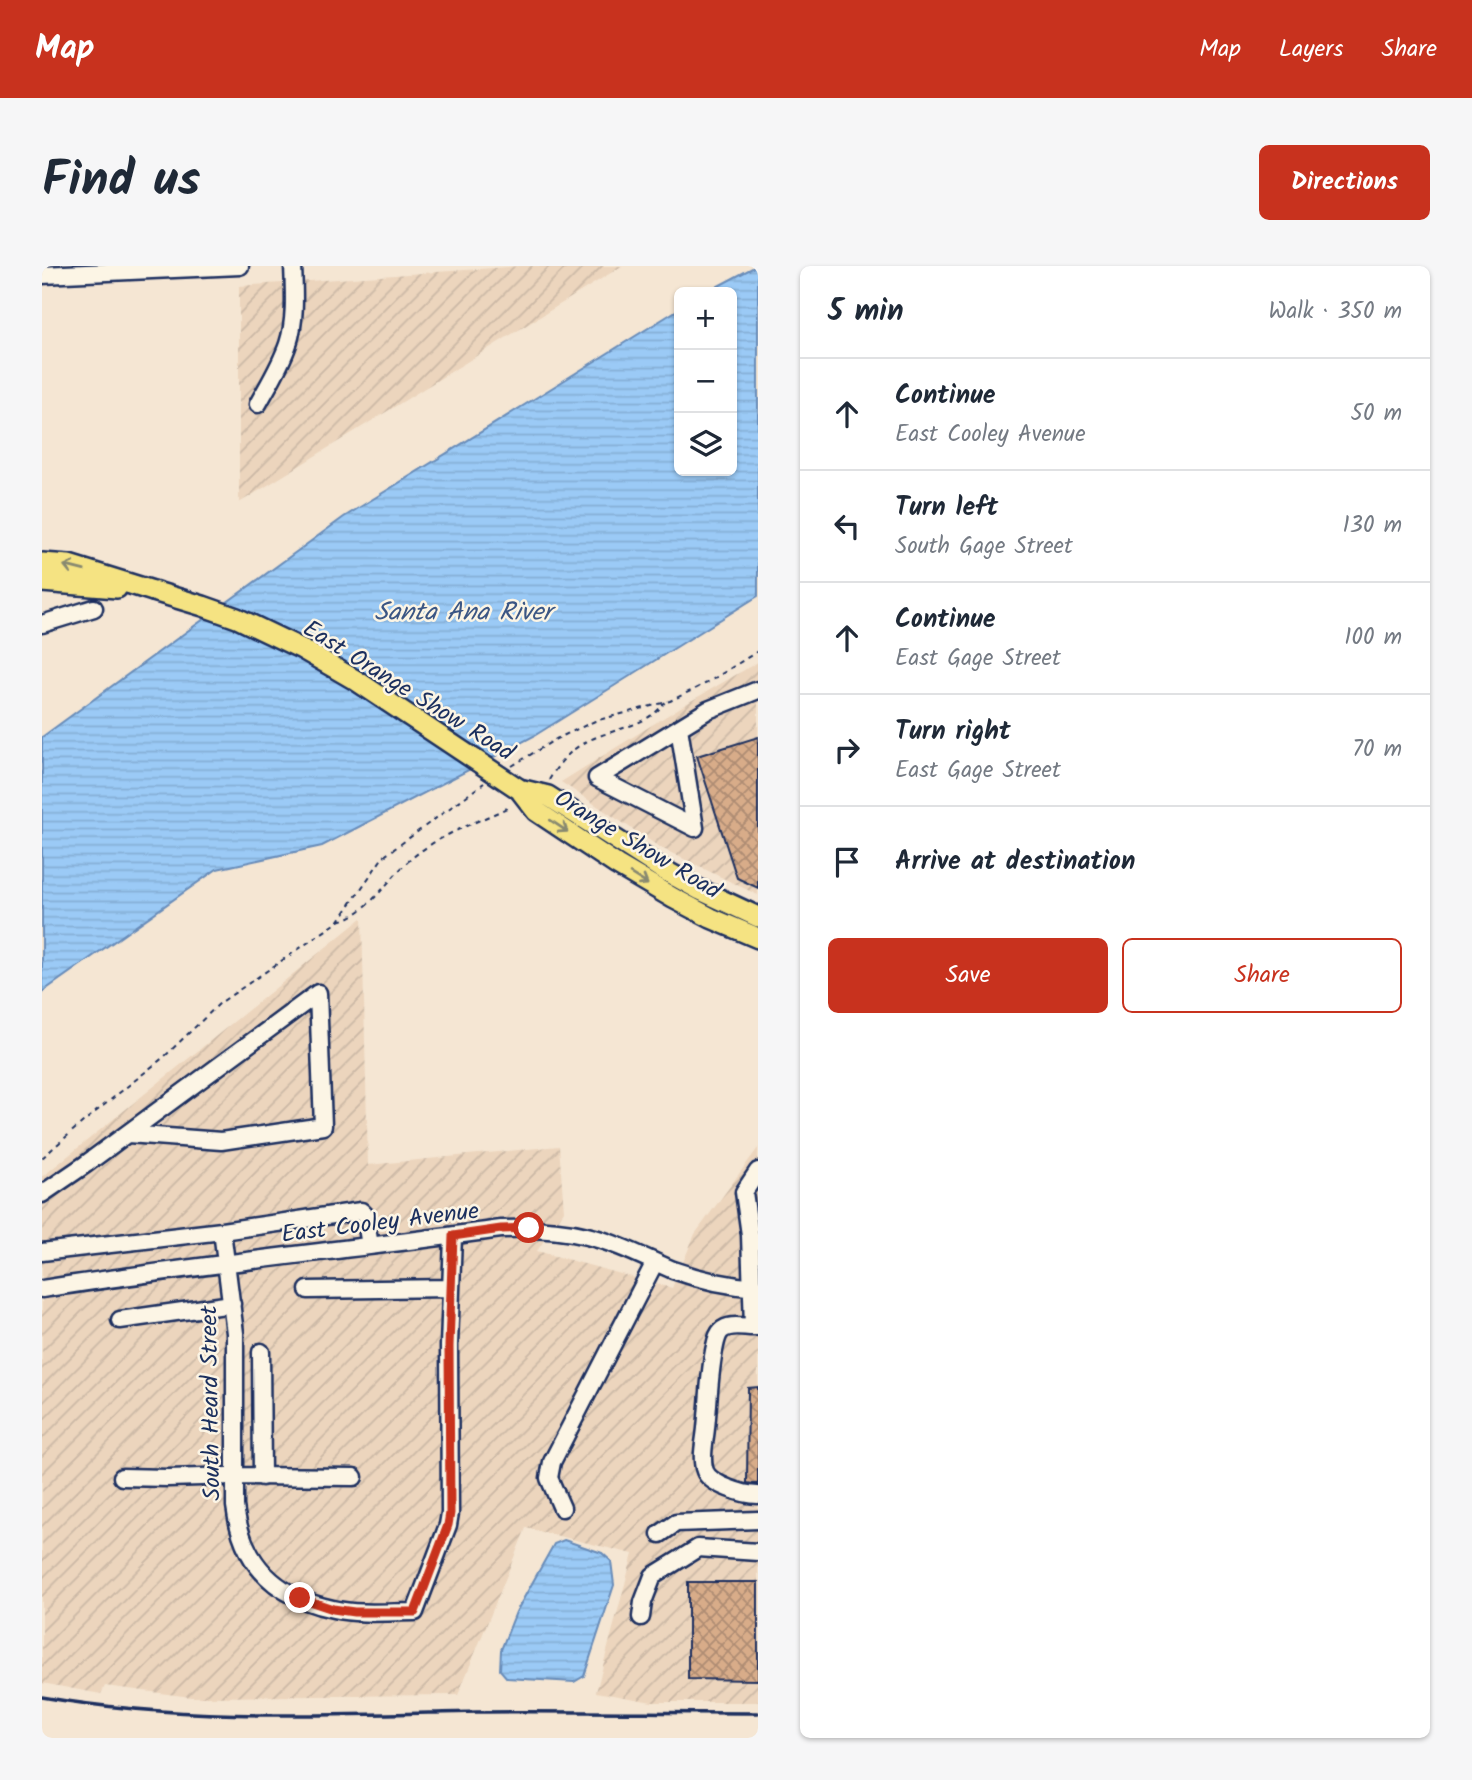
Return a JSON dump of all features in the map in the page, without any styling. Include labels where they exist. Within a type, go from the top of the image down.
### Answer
[{"type":"main road","name":"East Orange Show Road","points":[[42,562],[69,565],[237,618],[302,649],[357,681],[519,789]]},
{"type":"main road","name":"East Orange Show Road","points":[[42,582],[153,591]]},
{"type":"main road","name":"Orange Show Road","points":[[519,789],[548,796],[662,869],[758,917]]},
{"type":"main road","name":"Orange Show Road","points":[[519,789],[536,810],[617,865],[711,918],[758,938]]},
{"type":"main road","points":[[673,898],[682,880]]},
{"type":"street","points":[[42,275],[146,268],[240,266]]},
{"type":"street","points":[[258,404],[280,365],[289,342],[293,315],[293,266]]},
{"type":"street","points":[[42,624],[94,608]]},
{"type":"street","points":[[678,728],[695,828],[597,778],[678,728],[708,710],[758,690]]},
{"type":"street","points":[[42,1194],[128,1134],[318,993],[323,1126],[221,1141],[128,1134]]},
{"type":"street","points":[[758,1171],[744,1192],[755,1288],[755,1327],[729,1326],[721,1331],[715,1343],[704,1452],[705,1472],[711,1479],[749,1495],[758,1495]]},
{"type":"street","points":[[42,1252],[361,1212],[365,1215],[370,1246]]},
{"type":"street","name":"East Cooley Avenue","points":[[42,1289],[501,1229],[529,1228],[588,1236],[691,1276],[755,1288]]},
{"type":"street","name":"South Heard Street","points":[[222,1231],[234,1333],[237,1523],[242,1540],[262,1573],[286,1591],[333,1609],[354,1612],[415,1612],[448,1525],[451,1288]]},
{"type":"street","points":[[308,1290],[451,1288],[453,1236]]},
{"type":"street","points":[[562,1508],[550,1478],[552,1462],[655,1262]]},
{"type":"street","points":[[120,1320],[232,1304]]},
{"type":"street","points":[[261,1352],[262,1477]]},
{"type":"street","points":[[122,1477],[354,1477]]},
{"type":"street","points":[[660,1534],[676,1522],[758,1520]]},
{"type":"street","points":[[641,1617],[643,1602],[653,1576],[698,1548],[758,1552]]},
{"type":"path","points":[[507,769],[556,739],[595,721],[665,702],[707,683],[758,651]]},
{"type":"path","points":[[548,781],[561,761],[582,744],[643,721],[658,712],[665,702]]},
{"type":"path","points":[[338,922],[383,857],[485,782]]},
{"type":"path","points":[[42,1158],[164,1057],[220,1003],[338,922],[360,910],[410,859],[454,832],[507,808]]},
{"type":"shaded area","points":[[520,266],[622,266],[239,503],[239,286]]},
{"type":"shaded area","points":[[758,662],[758,895],[661,848],[561,782]]},
{"type":"shaded area","points":[[362,918],[368,1165],[559,1146],[564,1211],[537,1251],[672,1288],[695,1234],[758,1148],[758,1702],[652,1702],[596,1692],[633,1554],[526,1528],[458,1695],[191,1697],[105,1686],[101,1694],[42,1683],[42,1177]]},
{"type":"water","name":"Santa Ana River","points":[[758,266],[758,596],[534,736],[322,846],[217,869],[42,992],[42,737],[344,517],[674,312],[674,476],[737,476],[737,287],[716,287]]},
{"type":"water","points":[[564,1540],[602,1553],[611,1561],[614,1585],[584,1676],[574,1682],[507,1678],[500,1670],[501,1650],[516,1612],[554,1544]]},
{"type":"building","points":[[758,737],[758,888],[737,878],[697,756]]},
{"type":"building","points":[[758,1387],[758,1484],[753,1484],[747,1483],[748,1388]]},
{"type":"building","points":[[688,1582],[758,1582],[758,1680],[688,1679]]},
{"type":"railway","points":[[42,1697],[96,1705],[204,1714],[758,1713]]},
{"type":"route","points":[[300,1598],[333,1609],[354,1612],[415,1612],[448,1525],[450,1513],[449,1346],[453,1236],[529,1228]]}]
